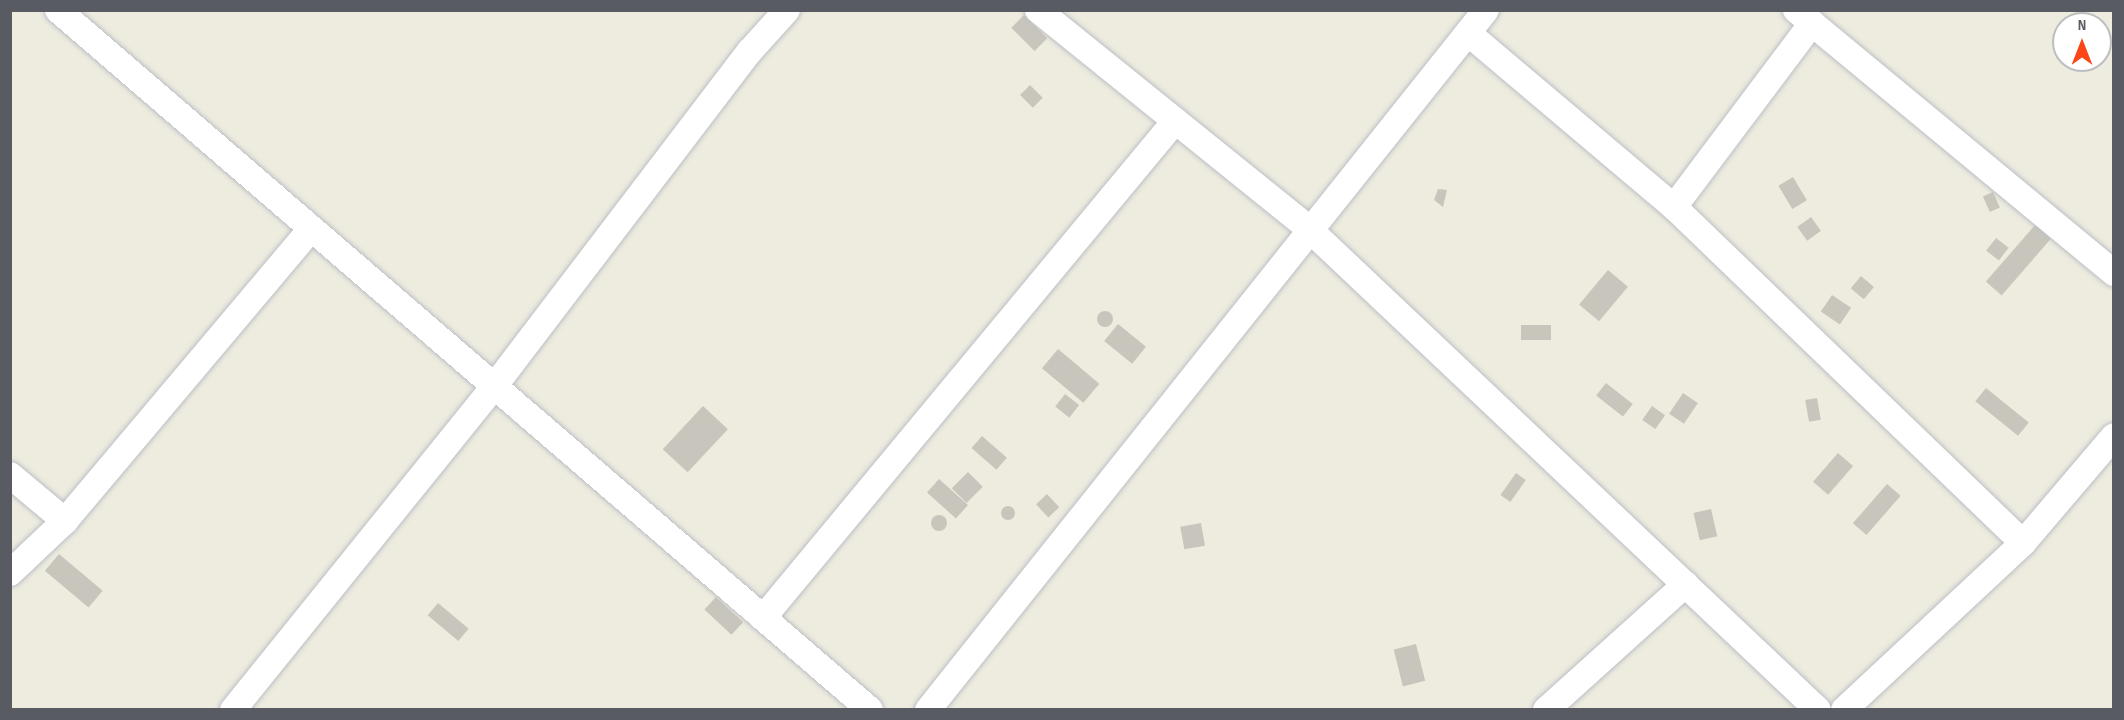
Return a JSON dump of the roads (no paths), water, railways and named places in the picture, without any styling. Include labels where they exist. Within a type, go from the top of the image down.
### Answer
[{"type":"street","points":[[58,10],[493,388],[870,710]]},
{"type":"street","points":[[233,710],[493,388],[750,51],[787,10]]},
{"type":"street","points":[[1038,10],[1309,229],[1818,710]]},
{"type":"street","points":[[927,710],[1486,10]]},
{"type":"street","points":[[1674,207],[1804,17],[2114,273]]},
{"type":"street","points":[[1468,33],[1674,207],[2024,543]]},
{"type":"street","points":[[763,618],[1175,121]]},
{"type":"street","points":[[10,573],[65,521],[311,229]]},
{"type":"street","points":[[1844,710],[2024,543],[2114,436]]},
{"type":"street","points":[[10,475],[65,521]]},
{"type":"street","points":[[1546,710],[1686,584]]}]
